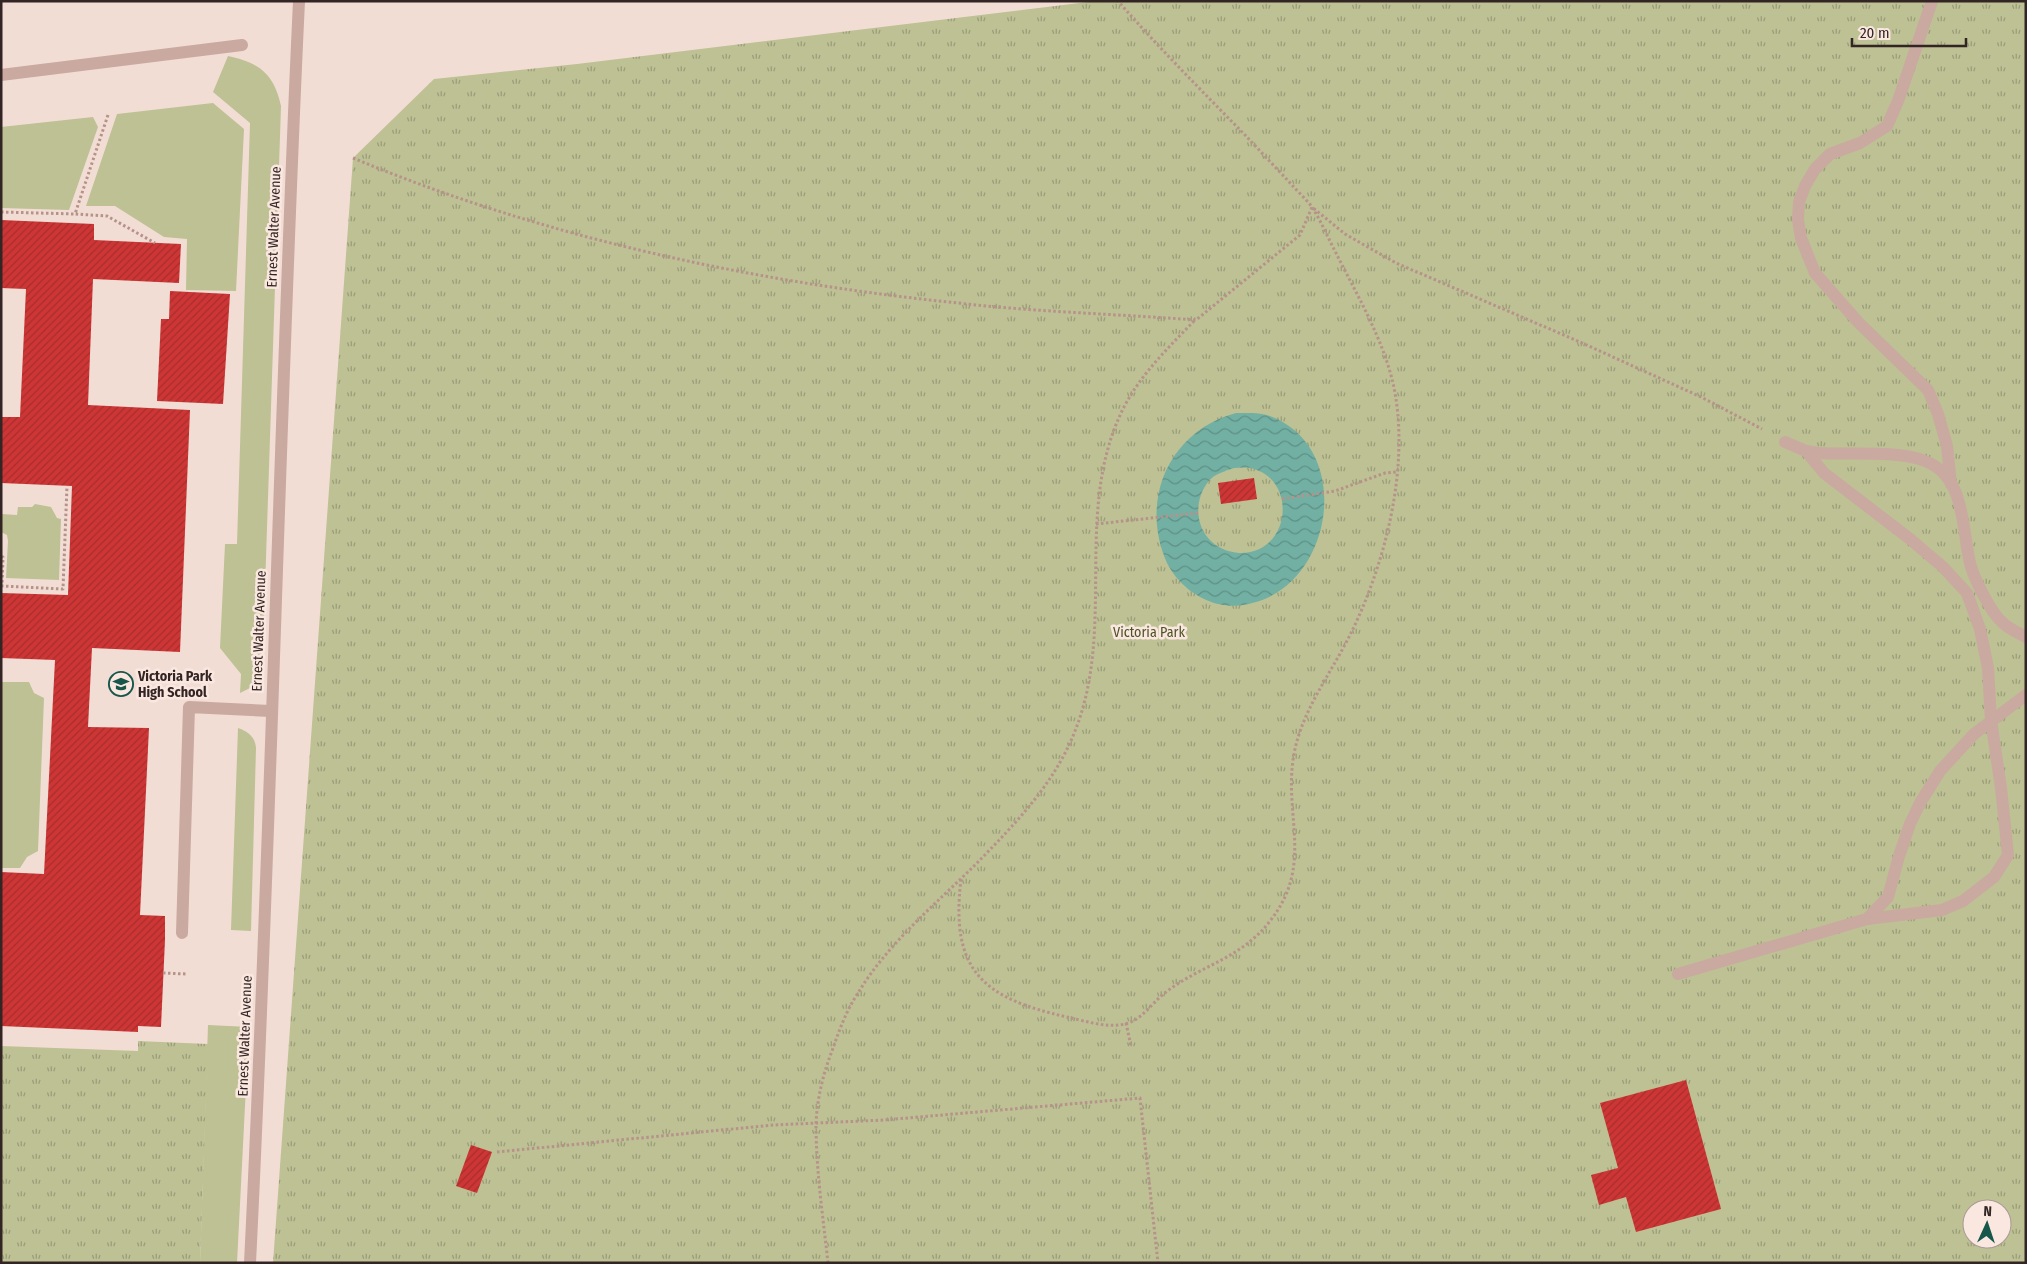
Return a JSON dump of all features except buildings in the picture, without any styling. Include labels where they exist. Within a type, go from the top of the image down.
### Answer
[{"type":"lane","name":"Ernest Walter Avenue","points":[[250,1263],[272,711],[282,392],[299,1]]},
{"type":"lane","points":[[1932,1],[1898,101],[1886,126],[1860,142],[1830,154],[1815,169],[1805,186],[1799,202],[1798,220],[1801,238],[1815,273],[1858,322],[1928,390],[1938,414],[1947,446],[1951,484]]},
{"type":"lane","points":[[1,75],[242,45]]},
{"type":"lane","points":[[1785,442],[1806,451],[1907,456],[1926,461],[1947,475],[1960,501],[1972,568],[1983,595],[2002,623],[2026,637]]},
{"type":"lane","points":[[1678,974],[1866,920],[1942,910],[1963,901],[1994,877],[2008,855],[1991,720],[1988,668],[1980,629],[1967,593],[1943,567],[1910,539],[1824,473],[1806,451]]},
{"type":"lane","points":[[1866,920],[1888,897],[1910,824],[1931,783],[1950,758],[1991,720],[2026,695]]},
{"type":"lane","points":[[182,933],[188,707],[272,711]]},
{"type":"path","points":[[1118,1],[1312,207],[1345,234],[1396,263],[1571,338],[1701,397],[1785,442]]},
{"type":"path","points":[[75,214],[108,115]]},
{"type":"path","points":[[353,158],[390,173],[585,238],[729,269],[823,286],[959,304],[1196,320]]},
{"type":"path","points":[[828,1263],[821,1201],[816,1123],[825,1070],[839,1030],[857,994],[870,975],[896,944],[1019,820],[1058,767],[1076,730],[1091,675],[1095,637],[1098,489],[1108,445],[1125,405],[1138,384],[1196,320],[1300,235],[1312,207]]},
{"type":"path","points":[[961,879],[958,903],[962,939],[975,973],[984,982],[1009,1000],[1060,1016],[1092,1023],[1118,1025],[1133,1021],[1168,990],[1238,952],[1257,937],[1269,924],[1287,894],[1293,877],[1296,859],[1291,786],[1293,758],[1298,736],[1324,679],[1350,635],[1363,606],[1384,542],[1397,472],[1397,409],[1386,358],[1359,298],[1312,207]]},
{"type":"path","points":[[1,212],[107,216],[155,243]]},
{"type":"path","points":[[1282,499],[1335,491],[1385,473],[1397,472]]},
{"type":"path","points":[[1,557],[3,557],[2,586],[63,589],[67,486]]},
{"type":"path","points":[[1096,524],[1198,512]]},
{"type":"path","points":[[163,973],[186,974]]},
{"type":"path","points":[[1126,1023],[1131,1046]]},
{"type":"path","points":[[497,1152],[773,1125],[884,1120],[1140,1098],[1158,1263]]},
{"type":"green space","name":"Victoria Park","points":[[1096,1],[2026,1],[2026,1263],[273,1263],[353,158],[434,79],[577,64]]},
{"type":"green space","points":[[228,56],[249,62],[264,72],[274,86],[281,106],[264,618],[260,676],[254,686],[240,693],[241,674],[220,648],[225,544],[237,544],[250,123],[213,92]]},
{"type":"green space","points":[[213,103],[244,129],[236,291],[186,290],[187,239],[164,237],[115,206],[86,206],[117,114]]},
{"type":"green space","points":[[93,117],[98,127],[69,210],[1,208],[1,127]]},
{"type":"green space","points":[[35,504],[51,507],[57,518],[61,519],[59,580],[6,578],[8,541],[7,535],[1,532],[1,514],[17,515],[18,507],[32,507]]},
{"type":"green space","points":[[1,682],[29,682],[34,693],[44,698],[38,851],[27,857],[20,868],[1,868]]},
{"type":"green space","points":[[238,728],[251,735],[256,748],[251,931],[231,930]]},
{"type":"green space","points":[[208,1025],[249,1027],[237,1263],[200,1263]]},
{"type":"green space","points":[[138,1041],[208,1044],[200,1263],[1,1263],[1,1046],[138,1051]]},
{"type":"water","points":[[1236,413],[1257,413],[1270,416],[1296,432],[1314,455],[1323,482],[1324,512],[1317,541],[1303,568],[1283,589],[1256,602],[1247,604],[1233,606],[1210,602],[1188,589],[1171,570],[1159,539],[1157,516],[1159,493],[1166,471],[1177,452],[1193,435],[1213,422]],"holes":[[[1234,468],[1250,468],[1266,475],[1276,486],[1282,500],[1282,515],[1278,530],[1270,542],[1256,550],[1239,553],[1225,550],[1212,542],[1202,529],[1198,513],[1200,497],[1208,482],[1220,473]]]},
{"type":"place","name":"Victoria Park High School","points":[[121,684]]}]
